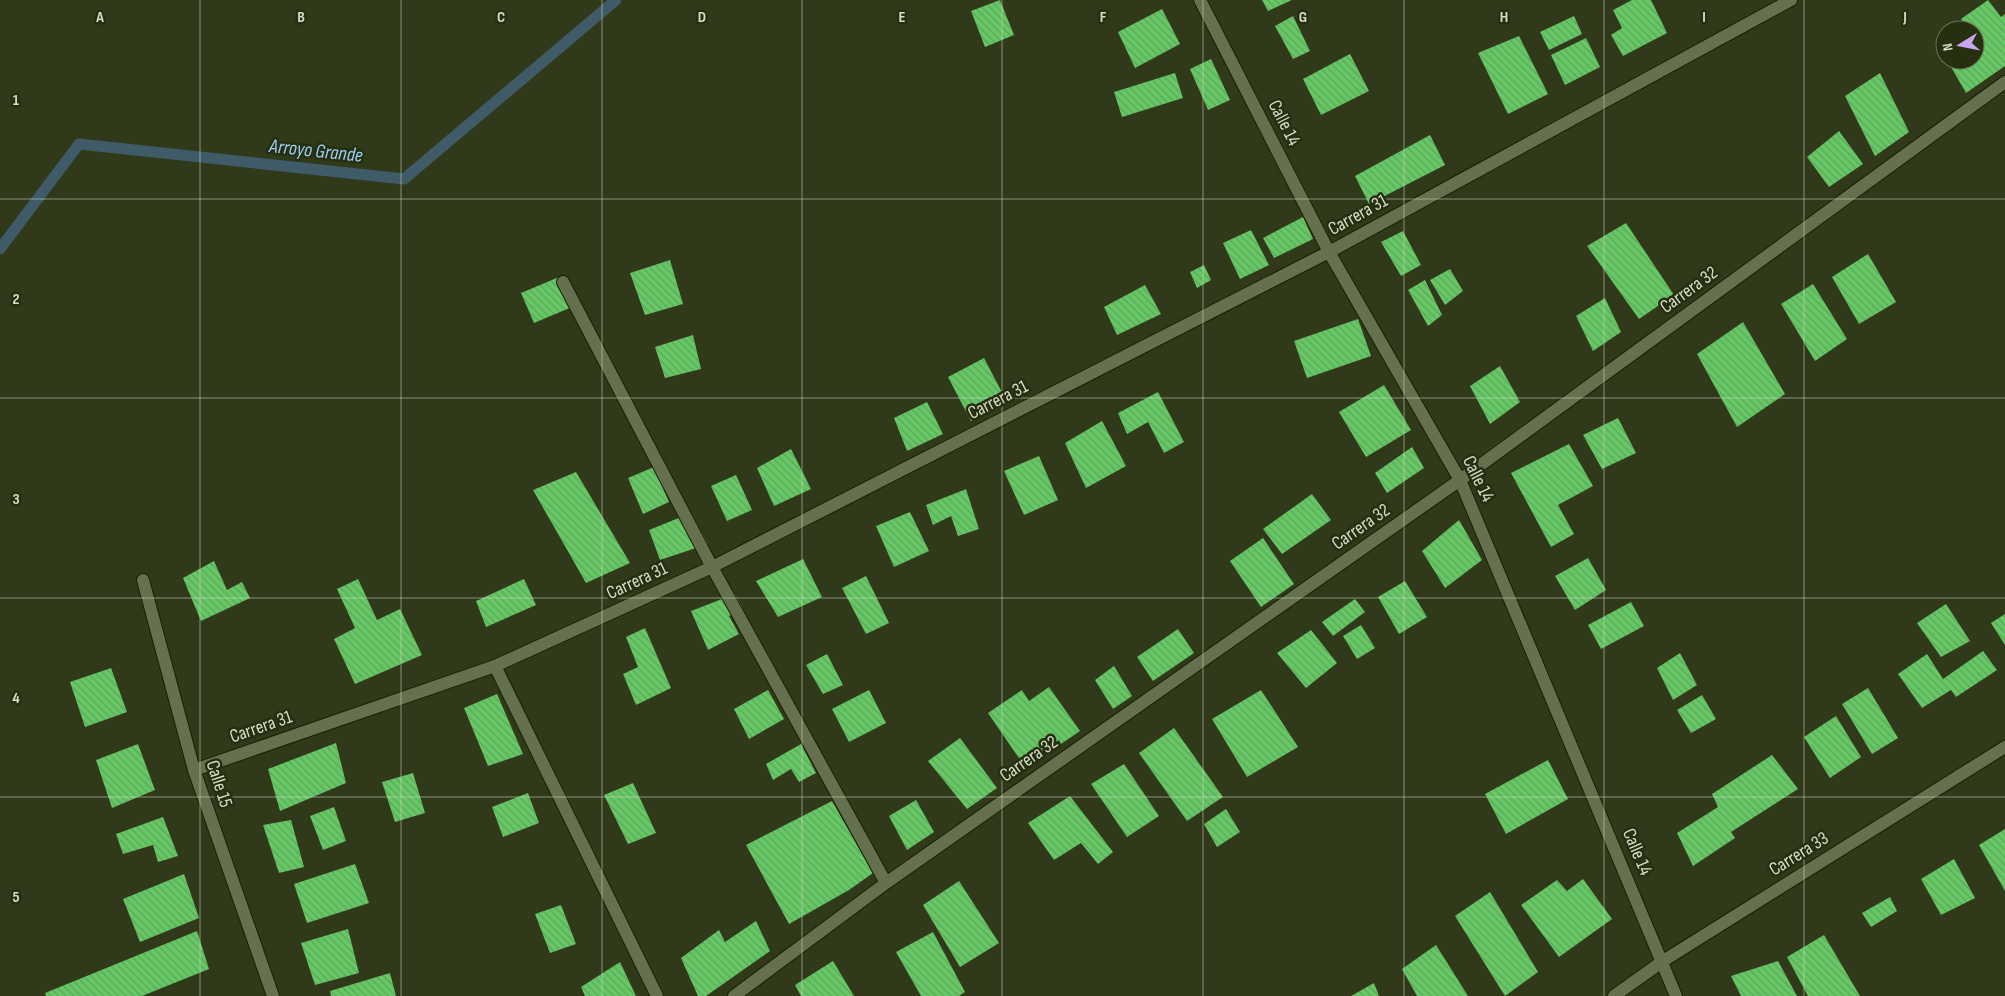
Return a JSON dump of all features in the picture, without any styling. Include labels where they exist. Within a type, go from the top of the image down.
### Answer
[{"type":"street","name":"Calle 14","points":[[1200,0],[1329,252],[1460,480],[1676,996]]},
{"type":"street","name":"Carrera 31","points":[[194,770],[495,666],[712,567],[1329,252],[1791,0]]},
{"type":"street","name":"Carrera 32","points":[[734,996],[886,883],[1460,480],[2005,82]]},
{"type":"street","points":[[563,282],[712,567],[886,883]]},
{"type":"street","name":"Calle 15","points":[[143,580],[194,770],[273,996]]},
{"type":"street","points":[[495,666],[657,996]]},
{"type":"street","name":"Carrera 33","points":[[1614,996],[1663,962],[2005,747]]},
{"type":"building","points":[[1000,0],[1014,35],[985,47],[971,11]]},
{"type":"building","points":[[1262,0],[1292,0],[1268,11]]},
{"type":"building","points":[[1632,0],[1651,0],[1667,33],[1623,56],[1611,35],[1622,28],[1613,10]]},
{"type":"building","points":[[1988,0],[2001,17],[2005,14],[2005,66],[1966,93],[1953,70],[1985,70],[1985,20],[1961,19]]},
{"type":"building","points":[[1162,9],[1180,44],[1135,68],[1118,32]]},
{"type":"building","points":[[1293,16],[1310,51],[1293,59],[1275,26]]},
{"type":"building","points":[[1574,16],[1582,34],[1549,50],[1540,32]]},
{"type":"building","points":[[1519,36],[1548,94],[1508,114],[1478,53]]},
{"type":"building","points":[[1586,38],[1600,67],[1565,85],[1551,55]]},
{"type":"building","points":[[1350,54],[1369,91],[1321,115],[1303,79]]},
{"type":"building","points":[[1211,59],[1230,100],[1208,110],[1190,69]]},
{"type":"building","points":[[1175,73],[1183,98],[1122,117],[1114,92]]},
{"type":"building","points":[[1880,73],[1909,132],[1875,156],[1845,96]]},
{"type":"building","points":[[1839,131],[1863,164],[1829,187],[1807,157]]},
{"type":"building","points":[[1430,135],[1445,165],[1369,204],[1355,176]]},
{"type":"building","points":[[1303,217],[1313,239],[1274,258],[1263,238]]},
{"type":"building","points":[[1626,223],[1674,295],[1639,319],[1587,246]]},
{"type":"building","points":[[1251,230],[1269,265],[1240,279],[1223,243]]},
{"type":"building","points":[[1403,231],[1421,265],[1401,276],[1381,242]]},
{"type":"building","points":[[1868,254],[1896,302],[1859,324],[1832,277]]},
{"type":"building","points":[[670,260],[683,304],[645,315],[630,273]]},
{"type":"building","points":[[1204,265],[1211,280],[1197,288],[1190,272]]},
{"type":"building","points":[[1450,269],[1463,291],[1445,305],[1430,280]]},
{"type":"building","points":[[559,277],[572,307],[534,323],[521,293]]},
{"type":"building","points":[[1425,280],[1442,315],[1428,326],[1408,290]]},
{"type":"building","points":[[1813,284],[1847,339],[1815,361],[1781,304]]},
{"type":"building","points":[[1145,285],[1161,314],[1117,335],[1104,307]]},
{"type":"building","points":[[1605,298],[1621,332],[1593,351],[1576,316]]},
{"type":"building","points":[[1358,319],[1371,356],[1307,378],[1294,341]]},
{"type":"building","points":[[1743,322],[1785,394],[1737,427],[1697,354]]},
{"type":"building","points":[[693,335],[701,369],[665,378],[655,347]]},
{"type":"building","points":[[984,358],[1007,402],[971,421],[948,377]]},
{"type":"building","points":[[1500,366],[1520,402],[1490,424],[1470,386]]},
{"type":"building","points":[[1384,385],[1411,430],[1366,457],[1339,412]]},
{"type":"building","points":[[1158,392],[1184,442],[1164,453],[1148,422],[1127,434],[1118,413]]},
{"type":"building","points":[[927,402],[943,434],[907,451],[894,418]]},
{"type":"building","points":[[1618,418],[1636,453],[1602,469],[1583,435]]},
{"type":"building","points":[[1102,421],[1126,466],[1086,488],[1065,443]]},
{"type":"building","points":[[1569,444],[1593,486],[1558,505],[1574,534],[1551,547],[1511,473]]},
{"type":"building","points":[[1412,447],[1424,468],[1387,493],[1375,473]]},
{"type":"building","points":[[791,449],[811,489],[774,506],[757,468]]},
{"type":"building","points":[[1039,456],[1058,500],[1024,515],[1004,471]]},
{"type":"building","points":[[654,467],[669,502],[643,514],[628,478]]},
{"type":"building","points":[[576,472],[630,563],[586,583],[533,490]]},
{"type":"building","points":[[736,475],[752,510],[727,521],[711,486]]},
{"type":"building","points":[[966,489],[979,529],[958,536],[951,516],[933,525],[926,505]]},
{"type":"building","points":[[1312,494],[1331,520],[1282,554],[1263,529]]},
{"type":"building","points":[[910,512],[929,551],[894,567],[876,526]]},
{"type":"building","points":[[691,513],[708,544],[660,560],[649,530]]},
{"type":"building","points":[[1459,520],[1482,560],[1445,588],[1422,551]]},
{"type":"building","points":[[1263,538],[1294,584],[1261,607],[1230,561]]},
{"type":"building","points":[[1588,558],[1606,590],[1575,610],[1555,576]]},
{"type":"building","points":[[803,559],[822,597],[778,617],[756,581]]},
{"type":"building","points":[[214,561],[227,590],[242,582],[250,598],[201,621],[183,578]]},
{"type":"building","points":[[866,576],[889,623],[866,634],[842,588]]},
{"type":"building","points":[[358,579],[377,620],[400,609],[422,655],[355,684],[334,639],[355,628],[337,589]]},
{"type":"building","points":[[524,579],[536,605],[486,627],[476,601]]},
{"type":"building","points":[[1405,581],[1427,617],[1399,634],[1378,597]]},
{"type":"building","points":[[735,594],[743,609],[729,616],[739,634],[708,650],[691,611]]},
{"type":"building","points":[[1355,599],[1365,612],[1333,636],[1322,622]]},
{"type":"building","points":[[1631,602],[1644,626],[1601,649],[1588,625]]},
{"type":"building","points":[[1946,604],[1970,641],[1941,657],[1917,623]]},
{"type":"building","points":[[2005,614],[2005,645],[1991,623]]},
{"type":"building","points":[[1361,625],[1375,648],[1357,659],[1343,636]]},
{"type":"building","points":[[645,628],[671,688],[636,705],[623,674],[638,667],[626,637]]},
{"type":"building","points":[[1178,629],[1194,653],[1153,681],[1137,657]]},
{"type":"building","points":[[1311,630],[1337,663],[1306,688],[1277,653]]},
{"type":"building","points":[[1983,651],[1997,670],[1956,697],[1951,690],[1922,708],[1898,674],[1927,654],[1943,679]]},
{"type":"building","points":[[1680,653],[1697,685],[1673,700],[1657,668]]},
{"type":"building","points":[[827,654],[843,685],[823,694],[806,665]]},
{"type":"building","points":[[1114,666],[1132,696],[1113,709],[1095,680]]},
{"type":"building","points":[[111,668],[127,712],[85,727],[70,682]]},
{"type":"building","points":[[1049,687],[1080,731],[1061,744],[1059,740],[1023,764],[988,713],[1022,690],[1029,701]]},
{"type":"building","points":[[1868,688],[1898,738],[1872,754],[1842,704]]},
{"type":"building","points":[[768,690],[784,719],[749,739],[734,709]]},
{"type":"building","points":[[869,690],[886,723],[849,742],[832,709]]},
{"type":"building","points":[[1261,690],[1298,747],[1247,777],[1212,719]]},
{"type":"building","points":[[497,694],[523,754],[488,766],[464,708]]},
{"type":"building","points":[[1702,695],[1716,719],[1691,733],[1677,710]]},
{"type":"building","points":[[1836,716],[1861,757],[1830,778],[1804,737]]},
{"type":"building","points":[[1174,728],[1223,797],[1187,821],[1139,753]]},
{"type":"building","points":[[960,738],[997,788],[967,809],[928,761]]},
{"type":"building","points":[[336,743],[346,783],[280,811],[268,769]]},
{"type":"building","points":[[138,744],[155,790],[112,808],[96,760]]},
{"type":"building","points":[[801,744],[816,773],[799,782],[791,769],[773,780],[766,764]]},
{"type":"building","points":[[1772,755],[1798,789],[1731,832],[1735,838],[1693,866],[1677,833],[1718,807],[1712,794]]},
{"type":"building","points":[[1548,760],[1568,799],[1506,834],[1485,794]]},
{"type":"building","points":[[1124,764],[1159,816],[1127,837],[1091,784]]},
{"type":"building","points":[[413,773],[425,813],[395,822],[382,782]]},
{"type":"building","points":[[633,783],[656,833],[628,844],[604,795]]},
{"type":"building","points":[[528,793],[539,823],[503,837],[492,807]]},
{"type":"building","points":[[1070,796],[1113,852],[1098,864],[1081,843],[1054,860],[1028,823]]},
{"type":"building","points":[[916,800],[934,832],[907,850],[889,816]]},
{"type":"building","points":[[832,801],[873,873],[849,890],[789,924],[746,845]]},
{"type":"building","points":[[334,807],[346,841],[323,850],[310,816]]},
{"type":"building","points":[[1226,809],[1240,832],[1217,847],[1204,824]]},
{"type":"building","points":[[163,817],[178,856],[158,862],[153,845],[123,854],[116,834]]},
{"type":"building","points":[[291,820],[304,867],[279,873],[263,825]]},
{"type":"building","points":[[2005,829],[2005,891],[1979,845]]},
{"type":"building","points":[[1954,859],[1975,898],[1941,915],[1921,879]]},
{"type":"building","points":[[355,864],[369,903],[307,923],[294,884]]},
{"type":"building","points":[[184,874],[199,918],[140,942],[123,899]]},
{"type":"building","points":[[1583,879],[1612,919],[1559,957],[1521,905],[1557,880],[1567,891]]},
{"type":"building","points":[[959,881],[999,943],[960,967],[923,905]]},
{"type":"building","points":[[1490,892],[1538,972],[1505,996],[1455,916]]},
{"type":"building","points":[[1890,897],[1897,911],[1871,927],[1862,913]]},
{"type":"building","points":[[561,905],[576,944],[550,953],[535,914]]},
{"type":"building","points":[[756,921],[770,951],[706,996],[698,996],[681,958],[719,930],[725,942]]},
{"type":"building","points":[[348,929],[359,973],[315,985],[301,943]]},
{"type":"building","points":[[197,931],[209,969],[142,996],[46,996],[45,993]]},
{"type":"building","points":[[933,932],[965,992],[959,996],[921,996],[896,952]]},
{"type":"building","points":[[1824,935],[1860,996],[1808,996],[1787,957]]},
{"type":"building","points":[[1436,945],[1468,996],[1417,996],[1402,969]]},
{"type":"building","points":[[833,961],[854,996],[801,996],[795,985]]},
{"type":"building","points":[[1778,961],[1797,996],[1741,996],[1731,976]]},
{"type":"building","points":[[620,962],[636,996],[585,996],[581,987]]},
{"type":"building","points":[[390,973],[396,996],[331,996],[330,991]]},
{"type":"building","points":[[1374,983],[1379,996],[1351,996]]},
{"type":"waterway","name":"Arroyo Grande","points":[[0,249],[79,144],[404,179],[616,0]]}]
